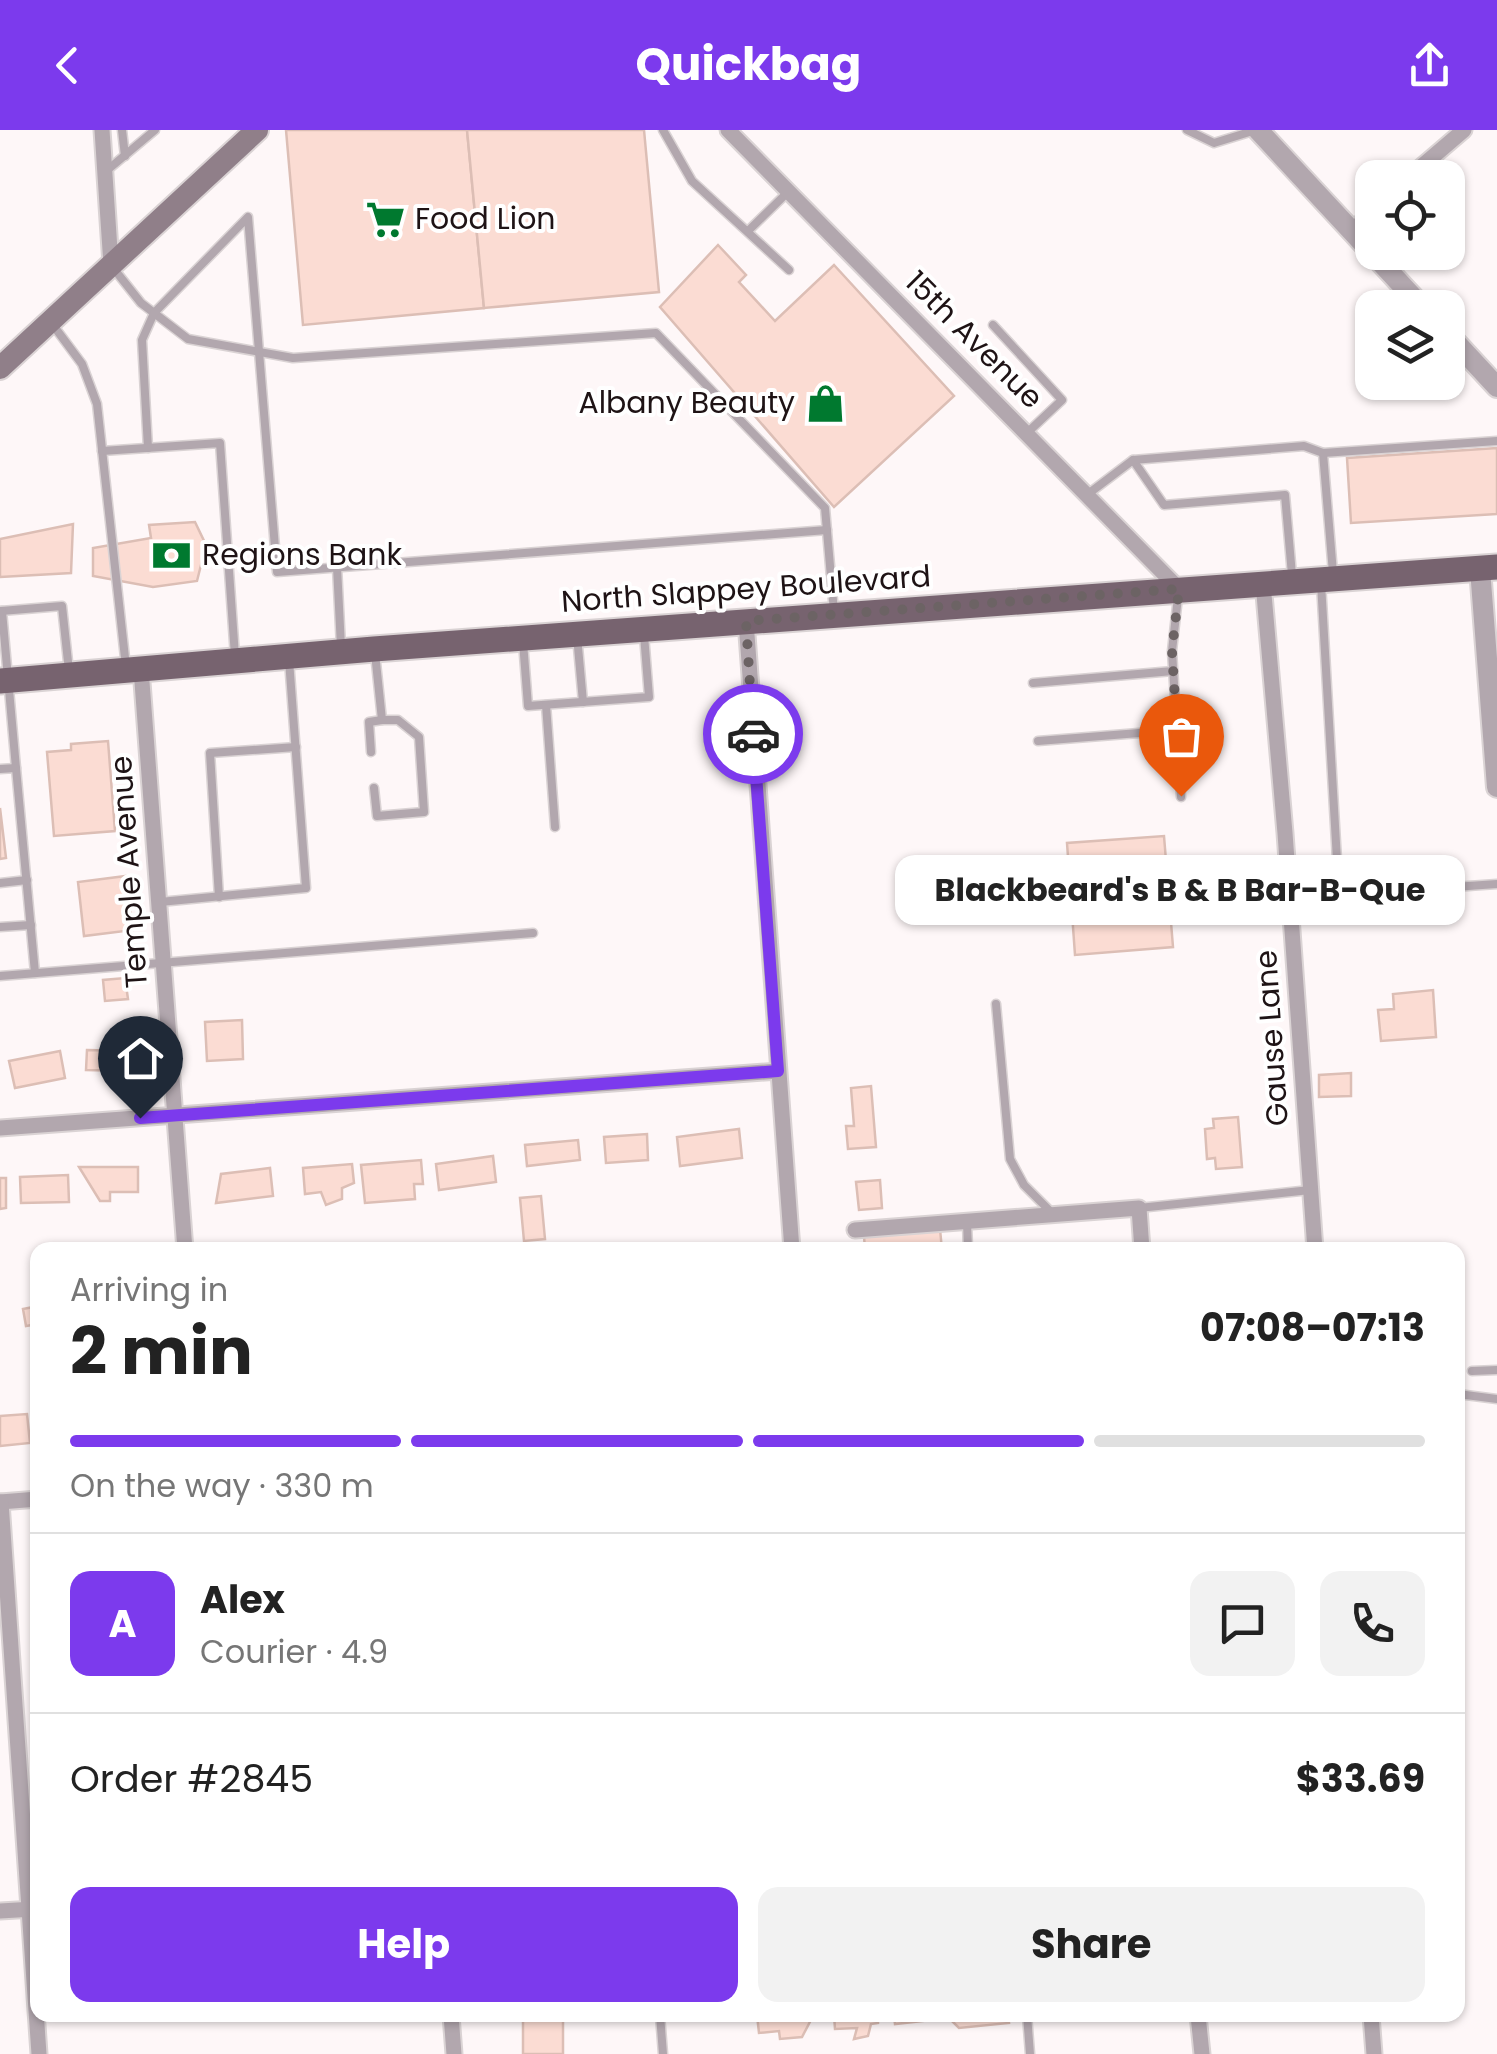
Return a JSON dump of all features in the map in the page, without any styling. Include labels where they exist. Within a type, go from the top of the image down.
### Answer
[{"type":"main road","points":[[0,368],[257,130]]},
{"type":"main road","name":"North Slappey Boulevard","points":[[5,681],[374,649],[1488,568]]},
{"type":"street","points":[[102,130],[111,266]]},
{"type":"street","name":"15th Avenue","points":[[728,130],[1179,589]]},
{"type":"street","points":[[1257,130],[1406,290]]},
{"type":"street","points":[[1429,160],[1464,130]]},
{"type":"street","points":[[1465,352],[1497,387]]},
{"type":"street","points":[[1488,568],[1497,787]]},
{"type":"street","name":"Gause Lane","points":[[1263,583],[1314,1242]]},
{"type":"street","points":[[746,621],[791,1242]]},
{"type":"street","name":"Temple Avenue","points":[[134,669],[158,902],[184,1242]]},
{"type":"street","points":[[0,1128],[778,1071]]},
{"type":"street","points":[[856,1230],[1139,1208],[1141,1242]]},
{"type":"street","points":[[30,1500],[1,1502],[30,1883]]},
{"type":"street","points":[[0,1911],[30,1909]]},
{"type":"street","points":[[37,2022],[39,2054]]},
{"type":"street","points":[[452,2022],[454,2054]]},
{"type":"street","points":[[1199,2022],[1202,2054]]},
{"type":"street","points":[[1372,2022],[1374,2054]]},
{"type":"lane","points":[[122,130],[125,156]]},
{"type":"lane","points":[[105,172],[155,130]]},
{"type":"lane","points":[[663,130],[692,181],[788,270]]},
{"type":"lane","points":[[1187,130],[1214,142],[1257,130]]},
{"type":"lane","points":[[748,231],[789,192]]},
{"type":"lane","points":[[148,448],[142,340],[154,313],[248,218],[262,352],[277,572],[827,530]]},
{"type":"lane","points":[[111,266],[141,303],[188,339],[292,358],[656,333],[826,508],[835,614]]},
{"type":"lane","points":[[51,321],[82,364],[97,404],[134,669]]},
{"type":"lane","points":[[993,325],[1062,400],[1028,433]]},
{"type":"lane","points":[[1088,494],[1133,460],[1304,446],[1323,453],[1497,440]]},
{"type":"lane","points":[[102,451],[220,443],[235,660]]},
{"type":"lane","points":[[1323,453],[1339,895],[1497,884]]},
{"type":"lane","points":[[1133,460],[1164,505],[1284,496],[1292,581]]},
{"type":"lane","points":[[338,568],[342,652]]},
{"type":"lane","points":[[1179,589],[1173,671],[1181,796]]},
{"type":"lane","points":[[35,973],[1,611],[62,606],[69,675]]},
{"type":"lane","points":[[523,638],[528,706],[546,705],[649,697],[644,629]]},
{"type":"lane","points":[[577,634],[584,702]]},
{"type":"lane","points":[[374,649],[382,720]]},
{"type":"lane","points":[[158,902],[306,888],[289,656]]},
{"type":"lane","points":[[1033,683],[1173,671]]},
{"type":"lane","points":[[546,705],[555,827]]},
{"type":"lane","points":[[371,752],[369,722],[398,720],[419,737],[424,812],[376,816],[374,788]]},
{"type":"lane","points":[[1038,740],[1177,730]]},
{"type":"lane","points":[[219,897],[210,754],[296,746]]},
{"type":"lane","points":[[0,770],[16,768]]},
{"type":"lane","points":[[0,883],[26,880]]},
{"type":"lane","points":[[0,927],[31,925]]},
{"type":"lane","points":[[0,976],[532,933]]},
{"type":"lane","points":[[996,1004],[1010,1158],[1024,1185],[1054,1215]]},
{"type":"lane","points":[[1139,1208],[1310,1190]]},
{"type":"lane","points":[[966,1222],[967,1242]]},
{"type":"lane","points":[[1472,1371],[1497,1370]]},
{"type":"lane","points":[[1465,1395],[1497,1399]]},
{"type":"lane","points":[[661,2022],[663,2054]]},
{"type":"lane","points":[[1028,2022],[1030,2054]]},
{"type":"building","name":"Food Lion","points":[[286,130],[467,130],[484,308],[303,325]]},
{"type":"building","points":[[467,130],[644,130],[659,292],[484,308]]},
{"type":"building","points":[[718,245],[746,275],[739,282],[775,321],[834,265],[954,396],[834,507],[660,307]]},
{"type":"building","points":[[1497,448],[1497,514],[1351,523],[1347,458]]},
{"type":"building","points":[[195,522],[206,545],[197,581],[153,587],[93,576],[93,548],[151,538],[149,525]]},
{"type":"building","points":[[73,524],[71,573],[0,577],[0,539]]},
{"type":"building","points":[[108,741],[115,831],[54,836],[47,752],[71,750],[71,744]]},
{"type":"building","points":[[0,808],[6,858],[0,859]]},
{"type":"building","points":[[1164,836],[1173,947],[1075,955],[1067,843]]},
{"type":"building","points":[[126,876],[133,930],[84,936],[78,882]]},
{"type":"building","points":[[125,978],[128,999],[105,1001],[103,980]]},
{"type":"building","points":[[1433,990],[1436,1037],[1381,1041],[1378,1010],[1394,1009],[1393,994]]},
{"type":"building","points":[[242,1020],[243,1059],[207,1061],[205,1022]]},
{"type":"building","points":[[87,1050],[128,1051],[128,1071],[86,1070]]},
{"type":"building","points":[[60,1051],[65,1078],[15,1088],[9,1061]]},
{"type":"building","points":[[1351,1073],[1351,1096],[1319,1097],[1319,1075]]},
{"type":"building","points":[[871,1086],[876,1147],[848,1149],[846,1126],[854,1126],[851,1088]]},
{"type":"building","points":[[1238,1117],[1242,1167],[1216,1169],[1215,1158],[1207,1159],[1205,1129],[1214,1128],[1213,1119]]},
{"type":"building","points":[[739,1129],[742,1158],[680,1166],[677,1137]]},
{"type":"building","points":[[647,1134],[648,1160],[606,1163],[604,1137]]},
{"type":"building","points":[[578,1140],[580,1160],[527,1166],[525,1145]]},
{"type":"building","points":[[493,1156],[496,1182],[439,1190],[436,1164]]},
{"type":"building","points":[[421,1160],[423,1184],[414,1184],[415,1199],[365,1203],[361,1165]]},
{"type":"building","points":[[352,1164],[354,1183],[342,1188],[342,1199],[326,1205],[321,1192],[305,1194],[303,1168]]},
{"type":"building","points":[[79,1167],[138,1167],[138,1192],[110,1192],[110,1201],[100,1201]]},
{"type":"building","points":[[270,1168],[273,1196],[216,1203],[221,1174]]},
{"type":"building","points":[[68,1175],[69,1202],[21,1203],[20,1177]]},
{"type":"building","points":[[0,1178],[6,1178],[6,1208],[0,1209]]},
{"type":"building","points":[[880,1180],[882,1208],[859,1210],[856,1182]]},
{"type":"building","points":[[541,1196],[545,1239],[524,1241],[520,1198]]},
{"type":"building","points":[[940,1229],[941,1242],[864,1242],[864,1236]]},
{"type":"building","points":[[30,1308],[30,1325],[26,1326],[23,1309]]},
{"type":"building","points":[[27,1414],[30,1443],[0,1446],[0,1416]]},
{"type":"building","points":[[523,2022],[563,2022],[563,2054],[523,2054]]},
{"type":"building","points":[[758,2022],[810,2022],[802,2037],[780,2039],[779,2031],[759,2033]]},
{"type":"building","points":[[834,2022],[878,2022],[871,2024],[868,2036],[854,2039],[857,2028],[835,2029]]},
{"type":"building","points":[[953,2022],[1009,2023],[959,2028]]},
{"type":"way so far","points":[[753,734],[746,621],[1179,589],[1172,651],[1181,796]]},
{"type":"place","name":"Food Lion","points":[[385,219]]},
{"type":"place","name":"Albany Beauty","points":[[825,403]]},
{"type":"place","name":"Regions Bank","points":[[172,555]]},
{"type":"place","name":"Blackbeard's B & B Bar-B-Que","points":[[1181,796]]},
{"type":"route","points":[[140,1118],[778,1071],[753,734]]}]
